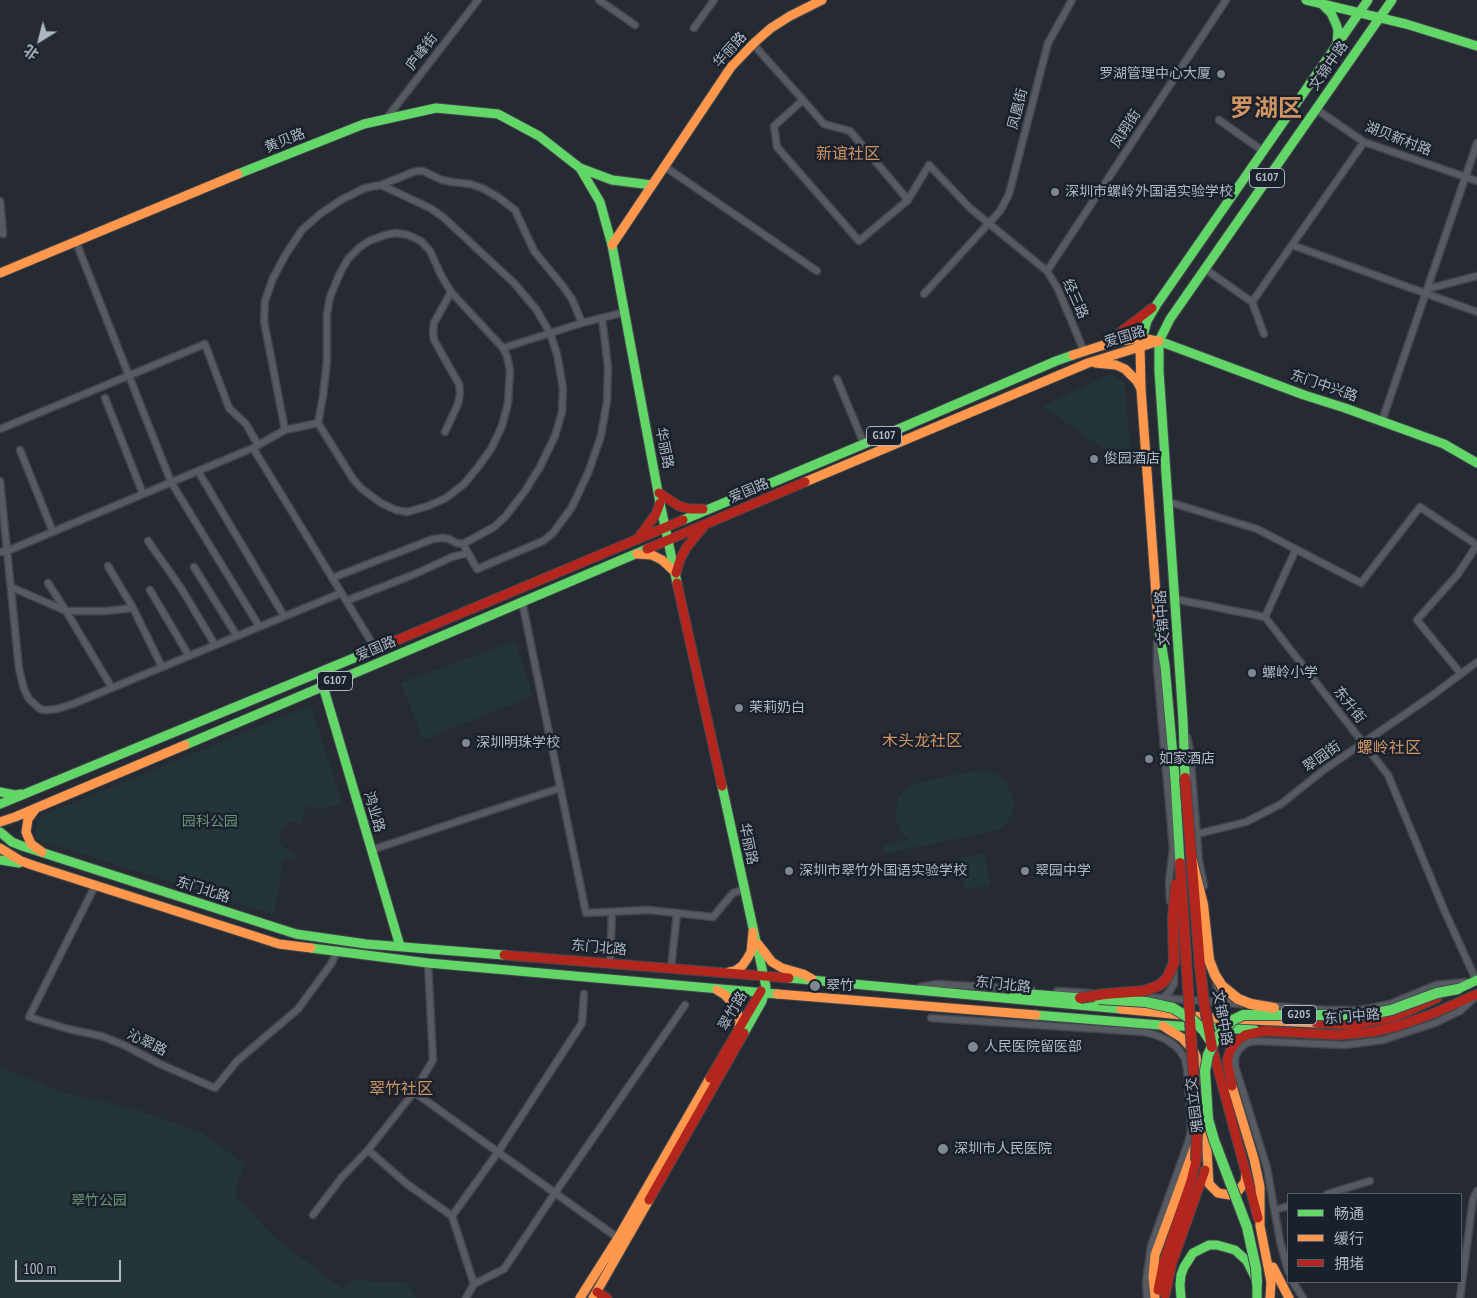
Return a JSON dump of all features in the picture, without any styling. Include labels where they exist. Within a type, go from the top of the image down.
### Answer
[{"type":"main road","name":"华丽路","points":[[763,976],[659,498],[612,245],[723,77],[752,44],[779,23],[822,0]]},
{"type":"main road","points":[[1306,0],[1359,12],[1477,46]]},
{"type":"main road","name":"文锦中路","points":[[1270,1298],[1271,1282],[1267,1254],[1212,1047],[1201,976],[1192,860],[1158,626],[1141,389],[1141,342],[1147,321],[1157,304],[1368,0]]},
{"type":"main road","name":"文锦中路","points":[[1161,1297],[1164,1261],[1196,1161],[1197,1129],[1180,863],[1180,778],[1183,720],[1159,371],[1159,341],[1170,319],[1392,0]]},
{"type":"main road","points":[[1321,4],[1328,8],[1334,17],[1338,30],[1337,45]]},
{"type":"main road","name":"黄贝路","points":[[0,273],[364,124],[436,108],[498,114],[539,136],[580,168],[612,180],[652,185]]},
{"type":"main road","name":"黄贝路","points":[[580,168],[600,202],[612,245]]},
{"type":"main road","points":[[1103,344],[1157,304]]},
{"type":"main road","name":"爱国路","points":[[0,804],[707,510],[1056,361],[1103,344],[1129,339],[1141,342],[1159,341]]},
{"type":"main road","name":"东门中兴路","points":[[1159,341],[1304,395],[1444,444],[1477,463]]},
{"type":"main road","name":"爱国路","points":[[0,822],[668,539],[1141,342]]},
{"type":"main road","points":[[1088,363],[1116,365],[1125,369],[1137,381],[1141,389]]},
{"type":"main road","points":[[638,538],[656,514],[659,498],[690,509],[707,510]]},
{"type":"main road","points":[[633,554],[652,555],[662,560],[676,573],[686,548],[707,523]]},
{"type":"main road","name":"鸿业路","points":[[324,686],[400,946]]},
{"type":"main road","points":[[0,792],[15,795],[25,794]]},
{"type":"main road","points":[[36,808],[28,819],[26,832],[32,844],[42,852]]},
{"type":"main road","name":"东门北路","points":[[0,832],[12,842],[296,934],[366,944],[725,972],[1212,1018]]},
{"type":"main road","name":"东门北路","points":[[0,848],[21,861],[35,866],[279,944],[428,963],[713,989],[1194,1027]]},
{"type":"main road","points":[[0,860],[35,866]]},
{"type":"main road","points":[[1192,860],[1203,905],[1209,960],[1222,986],[1232,996],[1244,1002],[1318,1015]]},
{"type":"main road","points":[[1083,996],[1144,990],[1160,985],[1167,978],[1174,963],[1174,907],[1180,863]]},
{"type":"main road","points":[[725,972],[734,971],[747,960],[751,952],[754,936]]},
{"type":"main road","points":[[754,936],[772,962],[782,968],[803,974],[814,980]]},
{"type":"main road","name":"翠竹路","points":[[580,1298],[618,1238],[739,1029],[766,987],[763,976]]},
{"type":"main road","name":"东门中路","points":[[1212,1018],[1352,1024],[1394,1017],[1476,980]]},
{"type":"main road","points":[[713,989],[725,995],[735,1006],[740,1021],[739,1029]]},
{"type":"main road","name":"雅园立交","points":[[1257,1298],[1256,1268],[1247,1227],[1204,1109],[1205,1071],[1208,1055],[1216,1038],[1233,1020],[1243,1015],[1350,1016],[1401,1007],[1437,993],[1458,989]]},
{"type":"main road","name":"翠竹路","points":[[595,1295],[756,1013],[763,992]]},
{"type":"main road","points":[[1006,999],[1030,994],[1083,996],[1146,1002],[1173,1008],[1199,1026],[1209,1039],[1212,1047]]},
{"type":"main road","name":"东门中路","points":[[1194,1027],[1340,1035],[1372,1032],[1398,1026],[1477,995]]},
{"type":"main road","points":[[1160,1024],[1182,1038],[1193,1050],[1198,1063],[1204,1109],[1209,1184],[1218,1193],[1230,1196],[1236,1194],[1245,1182],[1246,1174]]},
{"type":"main road","name":"G205","points":[[1260,1226],[1260,1187],[1254,1159],[1234,1095],[1227,1061],[1230,1050],[1237,1041],[1245,1036],[1264,1031]]},
{"type":"main road","points":[[1196,1161],[1204,1128],[1204,1109]]},
{"type":"main road","points":[[1161,1297],[1153,1277],[1155,1255],[1199,1133],[1204,1109]]},
{"type":"main road","points":[[1161,1297],[1202,1181],[1207,1157]]},
{"type":"main road","points":[[1181,1298],[1181,1275],[1188,1259],[1193,1253],[1209,1245],[1228,1247],[1242,1256],[1254,1273],[1257,1283]]},
{"type":"main road","points":[[1267,1254],[1289,1298]]},
{"type":"main road","points":[[595,1295],[607,1298]]},
{"type":"street","name":"庐峰街","points":[[386,119],[478,0]]},
{"type":"street","points":[[599,0],[635,25]]},
{"type":"street","points":[[694,28],[714,0]]},
{"type":"street","name":"凤凰街","points":[[924,294],[1000,212],[1009,194],[1048,42],[1072,0]]},
{"type":"street","name":"凤翔街","points":[[1047,271],[1226,0]]},
{"type":"street","points":[[752,44],[803,100],[824,124],[850,131],[908,200],[860,241],[777,147],[774,126],[803,100]]},
{"type":"street","name":"湖贝新村路","points":[[1316,108],[1364,142],[1477,181]]},
{"type":"street","points":[[1219,120],[1263,151]]},
{"type":"street","points":[[1252,302],[1364,142]]},
{"type":"street","points":[[1382,421],[1477,143]]},
{"type":"street","name":"经三路","points":[[908,200],[929,165],[954,193],[1047,271],[1058,289],[1084,351]]},
{"type":"street","points":[[664,166],[817,271]]},
{"type":"street","points":[[285,430],[264,321],[265,301],[273,278],[302,230],[320,214],[341,200],[365,188],[381,185],[416,171],[422,171],[447,181],[470,184],[482,188],[498,197],[515,210],[534,251],[572,299],[582,323]]},
{"type":"street","points":[[332,578],[433,539],[449,539],[456,543],[464,544],[494,527],[505,517],[535,475],[555,436],[562,412],[563,388],[557,354],[550,333],[536,309],[514,283],[443,217],[430,208],[381,185]]},
{"type":"street","points":[[0,201],[3,234]]},
{"type":"street","points":[[396,233],[408,235],[420,241],[430,251],[441,276],[451,292],[503,348],[510,371],[508,403],[502,426],[491,449],[464,484],[446,498],[407,512],[396,510],[381,503],[352,479],[318,423],[327,360],[327,314],[330,297],[348,258],[360,247],[377,238],[396,233]]},
{"type":"street","points":[[76,242],[171,482],[260,626]]},
{"type":"street","points":[[1292,245],[1426,291],[1477,312]]},
{"type":"street","points":[[1205,269],[1252,302],[1264,334]]},
{"type":"street","points":[[1426,291],[1477,276]]},
{"type":"street","points":[[445,432],[458,404],[459,384],[434,340],[432,331],[434,323],[451,292]]},
{"type":"street","points":[[503,348],[582,323],[625,312]]},
{"type":"street","points":[[464,544],[477,569],[543,541],[553,533],[572,506],[588,473],[601,436],[607,401],[608,367],[602,318]]},
{"type":"street","points":[[0,429],[205,344],[229,408],[246,424],[255,446],[375,648]]},
{"type":"street","points":[[837,379],[864,444]]},
{"type":"street","points":[[105,398],[143,494]]},
{"type":"street","points":[[4,552],[198,471],[255,446],[285,430],[318,423]]},
{"type":"street","points":[[20,450],[53,532]]},
{"type":"street","points":[[198,471],[284,616]]},
{"type":"street","points":[[0,481],[4,552],[10,587],[19,669],[24,689],[29,699],[35,705],[46,710],[73,704],[341,593]]},
{"type":"street","points":[[1168,502],[1257,529],[1361,583],[1420,508],[1477,545],[1458,574],[1417,620],[1461,674]]},
{"type":"street","points":[[148,542],[180,588],[215,645]]},
{"type":"street","points":[[1175,599],[1265,617],[1296,549]]},
{"type":"street","points":[[346,601],[468,552]]},
{"type":"street","points":[[108,566],[133,608],[162,667]]},
{"type":"street","points":[[194,567],[238,636]]},
{"type":"street","points":[[48,583],[112,688]]},
{"type":"street","points":[[10,587],[66,611],[105,611],[133,608]]},
{"type":"street","points":[[150,590],[189,656]]},
{"type":"street","points":[[522,601],[586,913],[650,910],[713,917],[733,893],[744,889]]},
{"type":"street","name":"东升街","points":[[1265,617],[1388,775],[1445,912],[1476,980]]},
{"type":"street","points":[[1158,626],[1157,668],[1173,848],[1169,881],[1174,979],[1172,988],[1163,998]]},
{"type":"street","name":"翠园街","points":[[1197,834],[1246,822],[1280,804],[1325,769],[1477,662]]},
{"type":"street","points":[[1183,720],[1190,750],[1199,861],[1208,905],[1216,986],[1220,995],[1228,1002]]},
{"type":"street","points":[[371,850],[560,788]]},
{"type":"street","name":"沁翠路","points":[[95,886],[29,1017],[68,1029],[100,1036],[124,1045],[160,1064],[215,1088],[237,1061],[298,1009],[331,964],[337,952]]},
{"type":"street","points":[[610,963],[612,912]]},
{"type":"street","points":[[671,968],[677,913]]},
{"type":"street","points":[[312,1214],[342,1177],[368,1150],[414,1092],[434,1060],[428,963]]},
{"type":"street","points":[[906,989],[938,984],[1083,996],[1163,998],[1327,1010],[1360,1010],[1390,1004],[1436,986],[1476,980]]},
{"type":"street","points":[[452,1216],[498,1152],[582,1023],[584,994]]},
{"type":"street","points":[[1287,1267],[1280,1241],[1267,1168],[1235,1066],[1235,1058],[1238,1051],[1249,1042],[1263,1040],[1344,1045],[1384,1040],[1435,1023],[1460,1011],[1477,995]]},
{"type":"street","points":[[466,1298],[474,1284],[504,1269],[685,1005]]},
{"type":"street","points":[[931,1018],[1144,1032],[1156,1035],[1174,1045],[1185,1059],[1188,1070],[1191,1131],[1151,1246],[1146,1282],[1147,1298]]},
{"type":"street","points":[[414,1092],[618,1238]]},
{"type":"street","points":[[368,1150],[407,1184],[452,1216],[474,1284]]},
{"type":"street","points":[[1329,1193],[1370,1181]]},
{"type":"street","points":[[1460,1298],[1477,1191]]},
{"type":"street","points":[[1275,1210],[1287,1206]]},
{"type":"street","points":[[1294,1283],[1303,1298]]},
{"type":"green space","points":[[1111,374],[1125,384],[1132,468],[1042,406]]},
{"type":"green space","points":[[515,641],[533,696],[423,740],[401,683]]},
{"type":"green space","name":"园科公园","points":[[311,705],[342,804],[319,810],[307,805],[301,824],[289,822],[282,829],[279,843],[285,849],[294,853],[296,859],[284,859],[281,866],[274,915],[35,839],[37,818]]},
{"type":"green space","points":[[975,771],[986,771],[998,775],[1004,780],[1012,795],[1014,800],[1013,811],[1008,821],[1000,830],[883,854],[885,845],[908,839],[902,834],[895,818],[898,798],[906,788],[912,784]]},
{"type":"green space","points":[[985,853],[990,886],[964,889],[959,858]]},
{"type":"green space","name":"翠竹公园","points":[[3,1068],[59,1091],[141,1111],[200,1132],[245,1164],[238,1181],[235,1196],[278,1240],[342,1289],[356,1280],[408,1283],[416,1298],[0,1298],[0,1069]]},
{"type":"traffic: fast","points":[[1306,0],[1406,24],[1477,46]]},
{"type":"traffic: fast","points":[[1141,343],[1147,321],[1157,304],[1368,0]]},
{"type":"traffic: fast","points":[[1159,341],[1170,319],[1392,0]]},
{"type":"traffic: fast","points":[[1323,5],[1331,13],[1336,24],[1338,30],[1337,45]]},
{"type":"traffic: fast","points":[[238,174],[364,124],[436,108],[498,114],[539,136],[580,168],[612,180],[652,185]]},
{"type":"traffic: fast","points":[[580,168],[600,202],[612,245],[660,503],[677,583]]},
{"type":"traffic: fast","points":[[1159,341],[1304,395],[1444,444],[1477,463]]},
{"type":"traffic: fast","points":[[1159,341],[1159,371],[1183,720],[1185,778]]},
{"type":"traffic: fast","points":[[683,520],[1073,355]]},
{"type":"traffic: fast","points":[[185,745],[647,549]]},
{"type":"traffic: fast","points":[[1158,623],[1165,666],[1180,863]]},
{"type":"traffic: fast","points":[[0,804],[383,646]]},
{"type":"traffic: fast","points":[[323,686],[400,946]]},
{"type":"traffic: fast","points":[[722,786],[766,987],[762,1001],[744,1033]]},
{"type":"traffic: fast","points":[[0,792],[15,795],[21,794]]},
{"type":"traffic: fast","points":[[0,832],[12,842],[22,846],[296,934],[366,944],[504,955]]},
{"type":"traffic: fast","points":[[0,860],[19,863]]},
{"type":"traffic: fast","points":[[311,948],[428,963],[777,994]]},
{"type":"traffic: fast","points":[[789,978],[1121,1009]]},
{"type":"traffic: fast","points":[[1458,989],[1477,980]]},
{"type":"traffic: fast","points":[[1257,1283],[1256,1268],[1247,1227],[1208,1119],[1205,1071],[1208,1055],[1216,1038],[1233,1020],[1243,1015],[1366,1015],[1391,1010],[1437,993],[1458,989]]},
{"type":"traffic: fast","points":[[1014,996],[1030,994],[1080,998]]},
{"type":"traffic: fast","points":[[1099,999],[1146,1002],[1173,1008],[1194,1021],[1209,1039]]},
{"type":"traffic: fast","points":[[1036,1015],[1160,1025],[1255,1030]]},
{"type":"traffic: fast","points":[[1181,1298],[1180,1285],[1184,1267],[1193,1253],[1209,1245],[1217,1245],[1235,1250],[1247,1261],[1255,1277]]},
{"type":"traffic: fast","points":[[1257,1283],[1257,1298]]},
{"type":"traffic: slow","points":[[612,245],[731,67],[771,28],[822,0]]},
{"type":"traffic: slow","points":[[0,273],[238,174]]},
{"type":"traffic: slow","points":[[1073,355],[1113,342],[1142,338],[1157,341]]},
{"type":"traffic: slow","points":[[805,482],[1088,363],[1159,341]]},
{"type":"traffic: slow","points":[[1140,347],[1141,389],[1158,623]]},
{"type":"traffic: slow","points":[[1095,363],[1116,365],[1125,369],[1137,381],[1141,389]]},
{"type":"traffic: slow","points":[[637,554],[652,555],[662,560],[676,573]]},
{"type":"traffic: slow","points":[[0,822],[185,745]]},
{"type":"traffic: slow","points":[[36,808],[28,819],[26,832],[31,844],[42,852]]},
{"type":"traffic: slow","points":[[0,848],[21,861],[35,866],[279,944],[311,948]]},
{"type":"traffic: slow","points":[[1192,861],[1203,905],[1209,960],[1215,975],[1222,986],[1238,999],[1251,1004],[1274,1008]]},
{"type":"traffic: slow","points":[[729,972],[735,971],[742,966],[747,959],[751,952],[753,932]]},
{"type":"traffic: slow","points":[[758,944],[772,962],[782,968],[803,974],[812,979]]},
{"type":"traffic: slow","points":[[717,990],[725,995],[735,1006],[740,1021],[739,1029]]},
{"type":"traffic: slow","points":[[777,994],[1036,1015]]},
{"type":"traffic: slow","points":[[1121,1009],[1213,1018],[1316,1023]]},
{"type":"traffic: slow","points":[[1163,1026],[1182,1038],[1196,1056],[1206,1135],[1209,1184],[1218,1193],[1236,1194],[1245,1182],[1246,1174]]},
{"type":"traffic: slow","points":[[580,1298],[618,1238],[710,1078]]},
{"type":"traffic: slow","points":[[1232,1086],[1254,1159],[1260,1187],[1260,1226],[1271,1282],[1270,1298]]},
{"type":"traffic: slow","points":[[1155,1298],[1153,1277],[1155,1255],[1196,1143]]},
{"type":"traffic: slow","points":[[593,1298],[649,1200]]},
{"type":"traffic: slow","points":[[1273,1267],[1289,1298]]},
{"type":"traffic: jam","points":[[1109,341],[1152,308]]},
{"type":"traffic: jam","points":[[647,549],[805,482]]},
{"type":"traffic: jam","points":[[659,493],[679,506],[690,509],[703,509]]},
{"type":"traffic: jam","points":[[639,537],[656,514],[660,503]]},
{"type":"traffic: jam","points":[[383,646],[683,520]]},
{"type":"traffic: jam","points":[[676,573],[686,548],[704,526]]},
{"type":"traffic: jam","points":[[677,583],[722,786]]},
{"type":"traffic: jam","points":[[1185,778],[1200,967],[1212,1047]]},
{"type":"traffic: jam","points":[[1180,863],[1197,1129],[1196,1161]]},
{"type":"traffic: jam","points":[[1080,998],[1144,991],[1160,985],[1167,978],[1174,963],[1173,918],[1176,884]]},
{"type":"traffic: jam","points":[[504,955],[789,978]]},
{"type":"traffic: jam","points":[[710,1078],[761,991]]},
{"type":"traffic: jam","points":[[1232,1086],[1227,1061],[1230,1051],[1237,1041],[1245,1035],[1264,1031],[1339,1035],[1372,1032],[1398,1026],[1432,1014],[1477,994]]},
{"type":"traffic: jam","points":[[1316,1023],[1352,1025],[1394,1017],[1437,998]]},
{"type":"traffic: jam","points":[[649,1200],[744,1033]]},
{"type":"traffic: jam","points":[[1212,1047],[1258,1218]]},
{"type":"traffic: jam","points":[[1158,1290],[1164,1261],[1196,1161]]},
{"type":"traffic: jam","points":[[1165,1295],[1172,1263],[1205,1170]]},
{"type":"traffic: jam","points":[[597,1292],[607,1298]]},
{"type":"place","name":"罗湖管理中心大厦","points":[[1221,74]]},
{"type":"place","name":"深圳市螺岭外国语实验学校","points":[[1055,192]]},
{"type":"place","name":"俊园酒店","points":[[1094,459]]},
{"type":"place","name":"螺岭小学","points":[[1252,673]]},
{"type":"place","name":"茉莉奶白","points":[[739,708]]},
{"type":"place","name":"深圳明珠学校","points":[[466,743]]},
{"type":"place","name":"如家酒店","points":[[1149,759]]},
{"type":"place","name":"深圳市翠竹外国语实验学校","points":[[789,871]]},
{"type":"place","name":"翠园中学","points":[[1025,871]]},
{"type":"place","name":"翠竹","points":[[815,986]]},
{"type":"place","name":"人民医院留医部","points":[[973,1047]]},
{"type":"place","name":"深圳市人民医院","points":[[943,1149]]},
{"type":"district","name":"罗湖区","points":[[1266,109]]},
{"type":"district","name":"新谊社区","points":[[848,154]]},
{"type":"district","name":"木头龙社区","points":[[922,741]]},
{"type":"district","name":"螺岭社区","points":[[1389,748]]},
{"type":"district","name":"翠竹社区","points":[[401,1089]]}]
